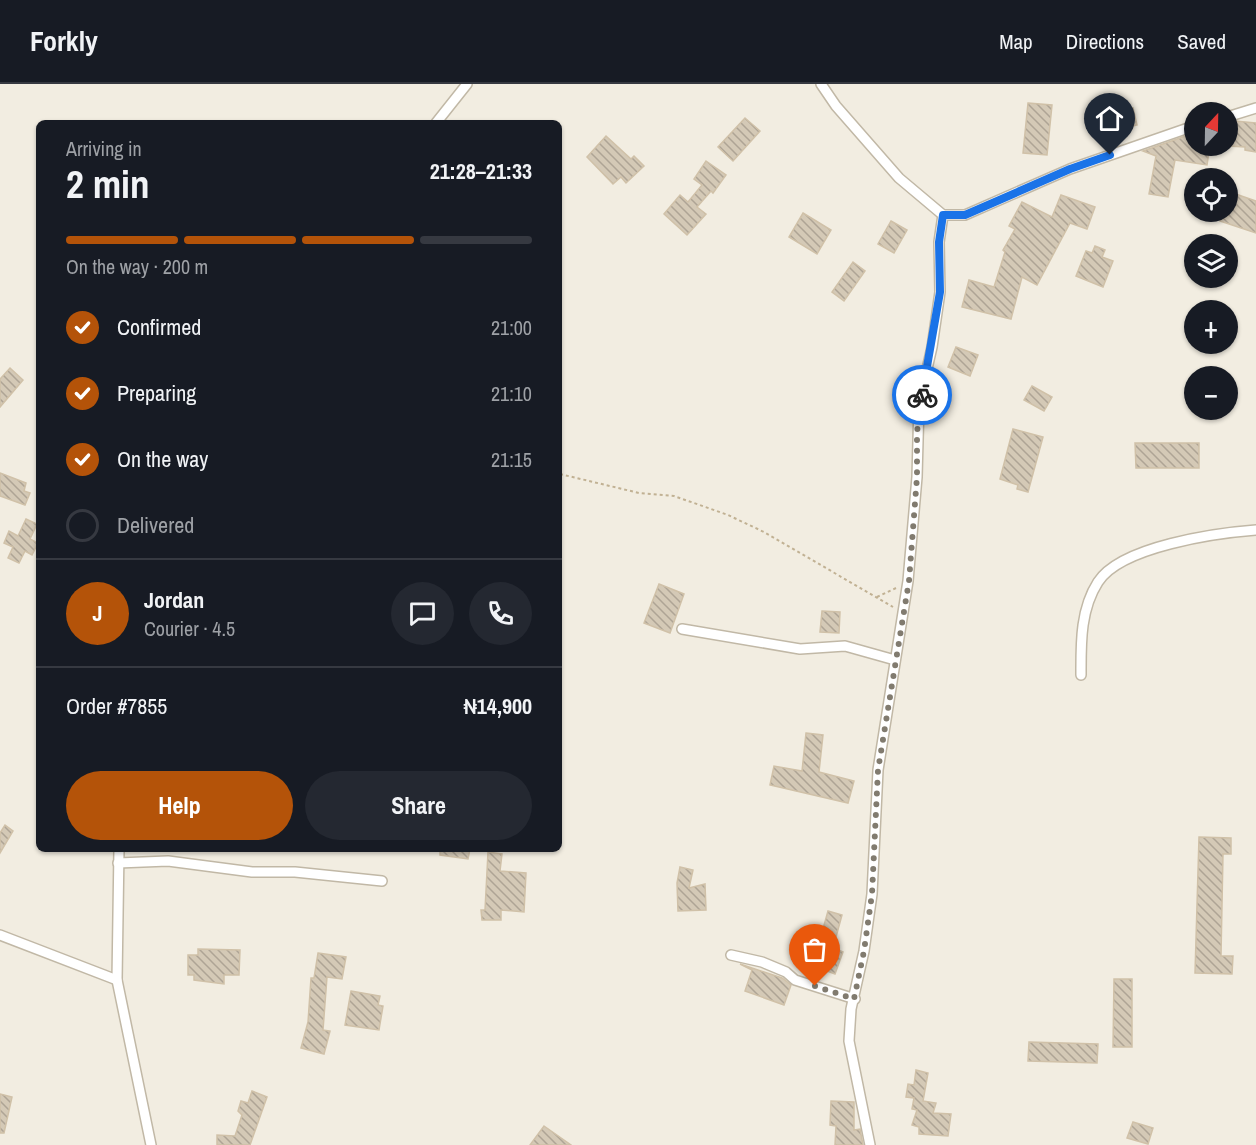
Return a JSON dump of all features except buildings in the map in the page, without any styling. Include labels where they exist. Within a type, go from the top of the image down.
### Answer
[{"type":"street","points":[[438,120],[467,84]]},
{"type":"street","points":[[822,84],[836,106],[899,178],[943,215],[965,215],[1070,169],[1184,129]]},
{"type":"street","points":[[1238,114],[1256,108]]},
{"type":"street","points":[[870,1145],[849,1041],[870,905],[878,770],[909,581],[917,477],[919,404],[932,347],[940,292],[939,242],[943,215]]},
{"type":"street","points":[[1081,675],[1080,636],[1087,606],[1099,580],[1117,566],[1153,548],[1213,533],[1256,530]]},
{"type":"street","points":[[682,629],[800,649],[845,646],[895,660]]},
{"type":"street","points":[[119,852],[117,980],[151,1145]]},
{"type":"street","points":[[118,863],[168,861],[252,873],[295,872],[382,881]]},
{"type":"street","points":[[0,935],[117,980]]},
{"type":"street","points":[[732,955],[762,962],[786,972],[795,980],[854,999]]},
{"type":"path","points":[[562,474],[639,493],[674,496],[728,515],[764,532],[903,614]]},
{"type":"path","points":[[877,597],[909,581]]},
{"type":"way so far","points":[[815,986],[854,999],[859,980],[872,894],[878,770],[909,581],[917,477],[917,432],[922,395]]},
{"type":"route","points":[[922,395],[940,292],[939,242],[943,215],[965,215],[1070,169],[1110,155]]}]
